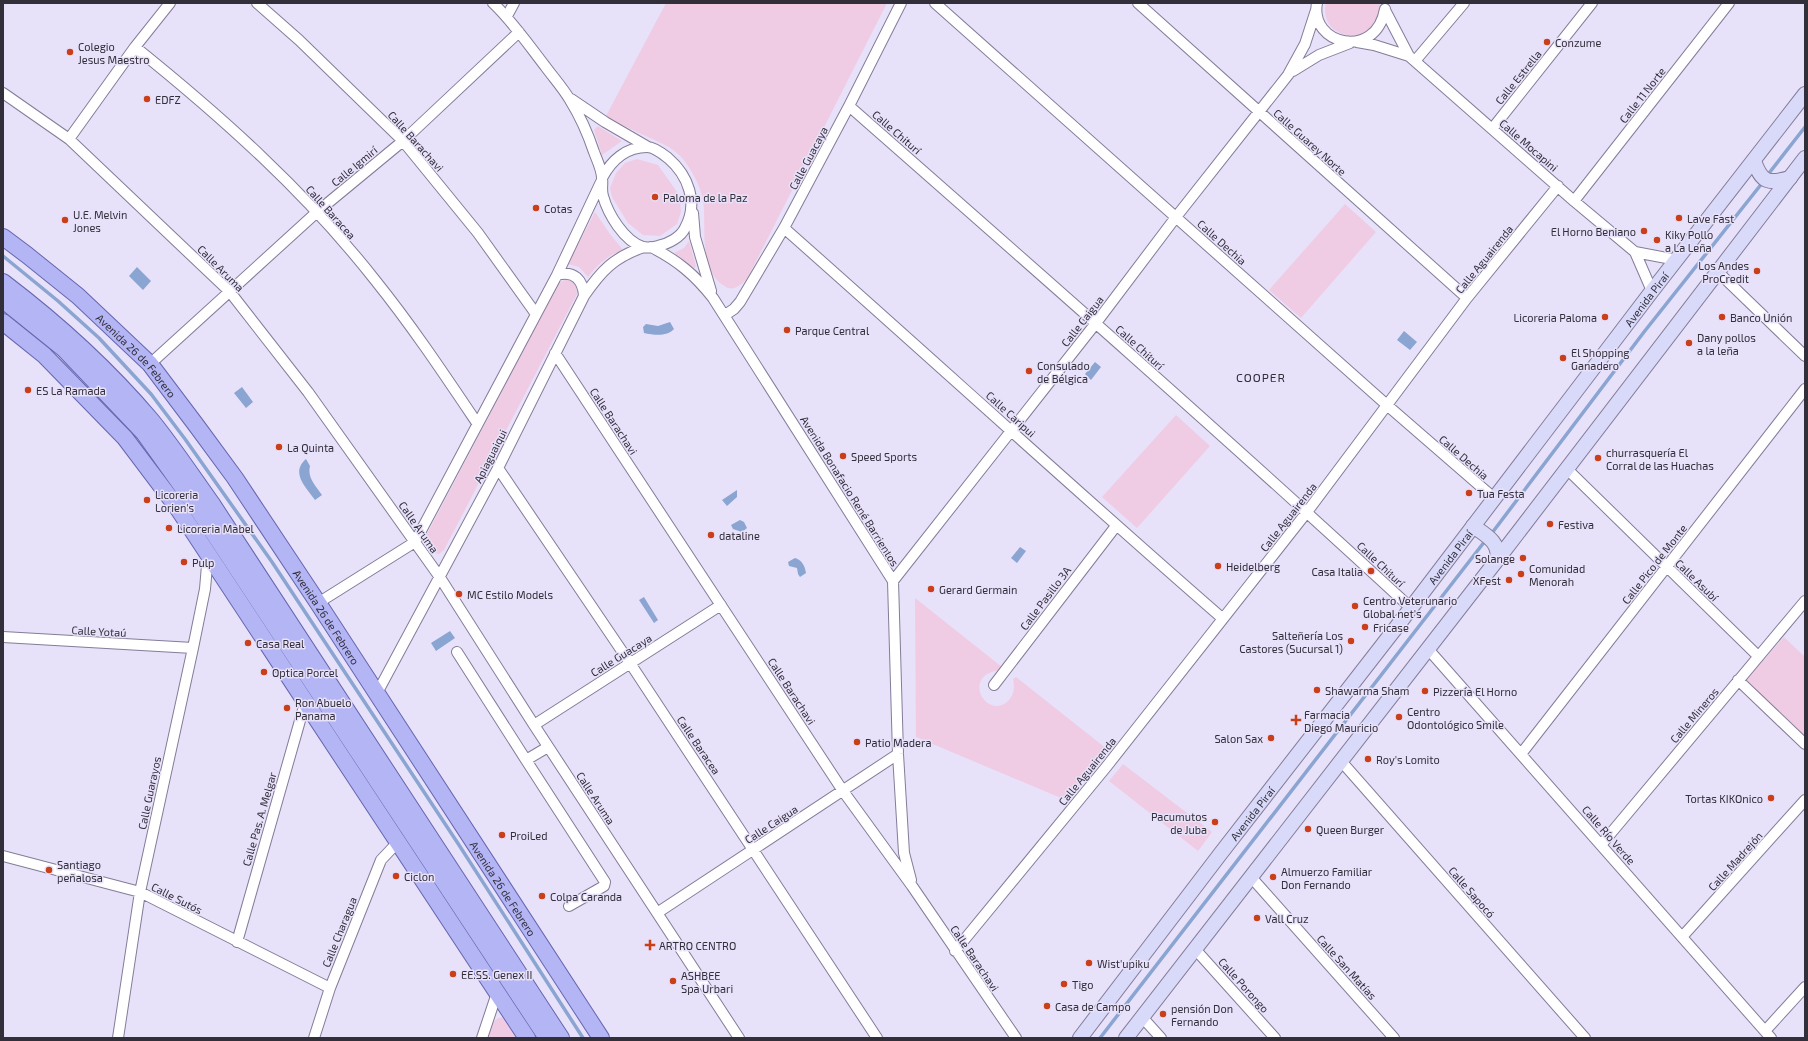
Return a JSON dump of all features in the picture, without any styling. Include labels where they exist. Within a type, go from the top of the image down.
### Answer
[{"type":"main road","name":"Avenida Piraí","points":[[1080,1038],[1411,608],[1477,529],[1494,498],[1652,291],[1756,166],[1805,94]]},
{"type":"main road","points":[[1126,1038],[1567,469],[1718,272],[1769,200],[1805,158]]},
{"type":"main road","points":[[1756,166],[1761,177],[1767,181],[1774,182],[1786,179]]},
{"type":"main road","points":[[1742,182],[1754,181],[1760,184],[1765,189],[1769,200]]},
{"type":"main road","name":"Avenida 26 de Febrero","points":[[3,238],[27,255],[78,296],[150,364],[235,478],[601,1038]]},
{"type":"main road","points":[[3,282],[70,336],[116,380],[152,422],[212,504],[561,1038]]},
{"type":"main road","points":[[3,300],[64,349],[144,433],[191,499],[547,1038]]},
{"type":"main road","points":[[3,322],[44,355],[78,388],[125,438],[177,508],[527,1038]]},
{"type":"main road","points":[[1477,529],[1493,541],[1497,547],[1497,560]]},
{"type":"main road","points":[[336,720],[348,768]]},
{"type":"street","points":[[69,139],[135,47],[170,3]]},
{"type":"street","name":"Calle Barachavi","points":[[257,3],[299,40],[403,141],[478,232],[536,314]]},
{"type":"street","points":[[493,3],[507,16],[570,98],[591,144],[602,180],[602,194],[613,217],[622,230],[632,240],[647,247],[662,245],[675,239],[685,229],[692,206],[691,194],[687,181],[676,165],[662,154],[621,132],[570,98]]},
{"type":"street","points":[[507,16],[514,3]]},
{"type":"street","name":"Calle Guacaya","points":[[725,315],[734,310],[740,302],[784,228],[849,106],[901,3]]},
{"type":"street","name":"Calle Dechia","points":[[935,3],[1388,406],[1494,498]]},
{"type":"street","name":"Calle Guarey Norte","points":[[1138,3],[1467,298]]},
{"type":"street","points":[[1412,58],[1464,3]]},
{"type":"street","name":"Calle Estrella","points":[[1492,129],[1592,3]]},
{"type":"street","name":"Calle 11 Norte","points":[[1574,201],[1729,3]]},
{"type":"street","name":"Calle Caigua","points":[[1288,75],[1319,55],[1367,38],[1376,31],[1382,21],[1385,5]]},
{"type":"street","name":"Calle Mocapini","points":[[1385,5],[1412,58],[1634,252],[1652,291]]},
{"type":"street","name":"Calle Caigua","points":[[892,581],[1096,323],[1176,217],[1288,75],[1305,44],[1316,6]]},
{"type":"street","name":"Calle Mocapini","points":[[1316,6],[1319,21],[1324,30],[1332,37],[1342,41],[1380,47],[1412,58]]},
{"type":"street","name":"Calle Igmirí","points":[[150,364],[317,212],[403,141],[519,32]]},
{"type":"street","name":"Calle Baracea","points":[[135,47],[199,99],[243,139],[317,212],[388,297],[428,350],[477,423]]},
{"type":"street","name":"Calle Aruma","points":[[3,93],[69,139],[230,292],[324,414],[439,576],[548,747],[739,1038]]},
{"type":"street","name":"Calle Chiturí","points":[[849,106],[1096,323],[1307,512],[1411,608]]},
{"type":"street","points":[[318,603],[415,542],[557,274],[608,166],[630,150],[648,147]]},
{"type":"street","name":"Calle Aguairenda","points":[[955,951],[1107,766],[1222,618],[1307,512],[1388,406],[1467,298],[1558,186]]},
{"type":"street","name":"Avenida Bonafacio René Barrientos","points":[[692,206],[695,237],[713,298]]},
{"type":"street","name":"Calle Caripui","points":[[784,228],[1012,430],[1116,526],[1222,618]]},
{"type":"street","name":"Avenida Bonafacio René Barrientos","points":[[647,247],[669,256],[686,268],[701,282],[713,298],[892,581],[898,754],[904,853],[912,886]]},
{"type":"street","name":"Apiaguaiqui","points":[[376,695],[498,468],[584,296],[598,276],[613,262],[627,253],[647,247]]},
{"type":"street","name":"Calle Mocapini","points":[[1634,252],[1677,260]]},
{"type":"street","points":[[1718,272],[1805,356]]},
{"type":"street","points":[[557,274],[570,273],[577,276],[584,288],[584,296]]},
{"type":"street","name":"Calle Barachavi","points":[[555,353],[843,791],[912,886],[955,951],[1016,1038]]},
{"type":"street","name":"Calle Pico de Monte","points":[[1521,754],[1805,389]]},
{"type":"street","name":"Calle Baracea","points":[[498,468],[630,663],[877,1038]]},
{"type":"street","name":"Calle Asubí","points":[[1567,469],[1758,656]]},
{"type":"street","name":"Calle Pasillo 3A","points":[[994,686],[1116,526]]},
{"type":"street","name":"Calle Guarayos","points":[[118,1038],[140,892],[205,589],[208,554]]},
{"type":"street","name":"Calle Mineros","points":[[1601,845],[1805,601]]},
{"type":"street","name":"Calle Guacaya","points":[[534,725],[722,605]]},
{"type":"street","name":"Calle Yotaú","points":[[3,637],[193,648]]},
{"type":"street","name":"Calle Río Verde","points":[[1428,649],[1768,1034]]},
{"type":"street","points":[[457,652],[605,882],[604,886],[569,906]]},
{"type":"street","points":[[1738,680],[1805,744]]},
{"type":"street","name":"Calle Pas. A. Melgar","points":[[237,942],[305,703]]},
{"type":"street","points":[[526,760],[548,747]]},
{"type":"street","name":"Calle Caigua","points":[[657,913],[898,754]]},
{"type":"street","name":"Calle Sapocó","points":[[1341,761],[1585,1038]]},
{"type":"street","name":"Calle Madrejón","points":[[1682,937],[1805,800]]},
{"type":"street","name":"Calle Charagua","points":[[314,1038],[330,988],[381,860],[398,842]]},
{"type":"street","name":"Calle Sutós","points":[[3,856],[140,892],[330,988]]},
{"type":"street","name":"Calle San Matías","points":[[1251,877],[1394,1038]]},
{"type":"street","name":"Calle Porongo","points":[[1195,949],[1275,1038]]},
{"type":"street","points":[[1768,1034],[1805,987]]},
{"type":"street","points":[[482,1038],[497,993]]},
{"type":"street","points":[[1142,1017],[1161,1038]]},
{"type":"shaded area","points":[[666,3],[887,3],[748,277],[744,282],[735,288],[726,287],[717,280],[711,271],[705,247],[702,194],[690,168],[679,155],[669,147],[606,116]]},
{"type":"shaded area","points":[[1326,3],[1380,3],[1378,18],[1371,28],[1361,34],[1350,36],[1340,33],[1331,26],[1326,16]]},
{"type":"shaded area","points":[[598,126],[622,141],[602,155],[594,130]]},
{"type":"shaded area","points":[[637,159],[658,165],[677,192],[680,201],[681,212],[677,224],[660,236],[643,235],[628,223],[612,197],[610,188],[616,173],[625,163]]},
{"type":"shaded area","points":[[1345,204],[1376,232],[1301,318],[1269,290]]},
{"type":"shaded area","points":[[595,212],[623,250],[604,260],[588,277],[579,267],[568,264]]},
{"type":"shaded area","points":[[689,241],[696,266],[695,268],[674,253],[684,248]]},
{"type":"shaded area","points":[[567,279],[572,281],[575,285],[577,294],[444,550],[439,554],[434,553],[428,545],[427,534],[559,283]]},
{"type":"shaded area","points":[[1176,415],[1210,446],[1137,528],[1102,497]]},
{"type":"shaded area","points":[[915,598],[1002,667],[1000,670],[988,674],[982,680],[979,687],[985,701],[991,705],[999,706],[1007,702],[1013,694],[1013,679],[1016,677],[1107,749],[1068,801],[916,737]]},
{"type":"shaded area","points":[[1784,637],[1805,657],[1805,738],[1746,680]]},
{"type":"shaded area","points":[[1123,764],[1212,832],[1198,851],[1109,781]]},
{"type":"shaded area","points":[[503,1017],[507,1020],[519,1038],[487,1038],[493,1022]]},
{"type":"water","points":[[137,267],[151,281],[143,290],[129,276]]},
{"type":"water","points":[[670,322],[674,329],[671,332],[656,335],[644,333],[643,327],[646,324],[658,326]]},
{"type":"water","points":[[1404,331],[1417,342],[1410,350],[1397,340]]},
{"type":"water","points":[[1095,362],[1101,367],[1091,380],[1085,374]]},
{"type":"water","points":[[242,387],[253,402],[246,408],[234,393]]},
{"type":"water","points":[[306,459],[310,466],[309,470],[311,478],[322,495],[315,500],[299,475],[301,464]]},
{"type":"water","points":[[737,490],[737,497],[727,506],[722,500]]},
{"type":"water","points":[[740,520],[744,522],[747,528],[742,532],[733,529],[731,525]]},
{"type":"water","points":[[1020,547],[1026,551],[1017,563],[1011,558]]},
{"type":"water","points":[[795,558],[801,562],[806,570],[806,573],[800,577],[797,568],[789,566],[788,562]]},
{"type":"water","points":[[644,597],[658,620],[654,623],[639,600]]},
{"type":"water","points":[[450,631],[455,638],[436,651],[431,643]]},
{"type":"waterway","points":[[1766,177],[1805,127]]},
{"type":"waterway","points":[[1492,533],[1644,332],[1763,182]]},
{"type":"waterway","points":[[3,256],[58,301],[99,338],[151,394],[185,439],[272,562],[459,845],[583,1038]]},
{"type":"waterway","points":[[1100,1038],[1485,541]]},
{"type":"place","name":"Conzume","points":[[1547,42]]},
{"type":"place","name":"Colegio Jesus Maestro","points":[[70,52]]},
{"type":"place","name":"EDFZ","points":[[147,99]]},
{"type":"place","name":"Paloma de la Paz","points":[[655,197]]},
{"type":"place","name":"Cotas","points":[[536,208]]},
{"type":"place","name":"Lave Fast","points":[[1679,218]]},
{"type":"place","name":"U.E. Melvin Jones","points":[[65,220]]},
{"type":"place","name":"El Horno Beniano","points":[[1644,231]]},
{"type":"place","name":"Kiky Pollo a La Leña","points":[[1657,240]]},
{"type":"place","name":"Los Andes ProCredit","points":[[1757,271]]},
{"type":"place","name":"Licoreria Paloma","points":[[1605,317]]},
{"type":"place","name":"Banco Unión","points":[[1722,317]]},
{"type":"place","name":"Parque Central","points":[[787,330]]},
{"type":"place","name":"Dany pollos a la leña","points":[[1689,343]]},
{"type":"place","name":"El Shopping Ganadero","points":[[1563,358]]},
{"type":"place","name":"Consulado de Bélgica","points":[[1029,371]]},
{"type":"place","name":"ES La Ramada","points":[[28,390]]},
{"type":"place","name":"La Quinta","points":[[279,447]]},
{"type":"place","name":"Speed Sports","points":[[843,456]]},
{"type":"place","name":"churrasquería El Corral de las Huachas","points":[[1598,458]]},
{"type":"place","name":"Tua Festa","points":[[1469,493]]},
{"type":"place","name":"Licoreria Lorien's","points":[[147,500]]},
{"type":"place","name":"Festiva","points":[[1550,524]]},
{"type":"place","name":"Licoreria Mabel","points":[[169,528]]},
{"type":"place","name":"dataline","points":[[711,535]]},
{"type":"place","name":"Solange","points":[[1523,558]]},
{"type":"place","name":"Pulp","points":[[184,562]]},
{"type":"place","name":"Heidelberg","points":[[1218,566]]},
{"type":"place","name":"Casa Italia","points":[[1371,571]]},
{"type":"place","name":"Comunidad Menorah","points":[[1521,574]]},
{"type":"place","name":"XFest","points":[[1509,580]]},
{"type":"place","name":"Gerard Germain","points":[[931,589]]},
{"type":"place","name":"MC Estilo Models","points":[[459,594]]},
{"type":"place","name":"Centro Veterunario Global net's","points":[[1355,606]]},
{"type":"place","name":"Fricase","points":[[1365,627]]},
{"type":"place","name":"Salteñería Los Castores (Sucursal 1)","points":[[1351,641]]},
{"type":"place","name":"Casa Real","points":[[248,643]]},
{"type":"place","name":"Optica Porcel","points":[[264,672]]},
{"type":"place","name":"Shawarma Sham","points":[[1317,690]]},
{"type":"place","name":"Pizzería El Horno","points":[[1425,691]]},
{"type":"place","name":"Ron Abuelo Panama","points":[[287,708]]},
{"type":"place","name":"Centro Odontológico Smile","points":[[1399,717]]},
{"type":"place","name":"Farmacia Diego Mauricio","points":[[1296,720]]},
{"type":"place","name":"Salon Sax","points":[[1271,738]]},
{"type":"place","name":"Patio Madera","points":[[857,742]]},
{"type":"place","name":"Roy's Lomito","points":[[1368,759]]},
{"type":"place","name":"Tortas KIKOnico","points":[[1771,798]]},
{"type":"place","name":"Pacumutos de Juba","points":[[1215,822]]},
{"type":"place","name":"Queen Burger","points":[[1308,829]]},
{"type":"place","name":"ProiLed","points":[[502,835]]},
{"type":"place","name":"Santiago peñalosa","points":[[49,870]]},
{"type":"place","name":"Ciclon","points":[[396,876]]},
{"type":"place","name":"Almuerzo Familiar Don Fernando","points":[[1273,877]]},
{"type":"place","name":"Colpa Caranda","points":[[542,896]]},
{"type":"place","name":"Vall Cruz","points":[[1257,918]]},
{"type":"place","name":"ARTRO CENTRO","points":[[650,945]]},
{"type":"place","name":"Wist'upiku","points":[[1089,963]]},
{"type":"place","name":"EE.SS. Genex II","points":[[453,974]]},
{"type":"place","name":"ASHBEE Spa Urbari","points":[[673,981]]},
{"type":"place","name":"Tigo","points":[[1064,984]]},
{"type":"place","name":"Casa de Campo","points":[[1047,1006]]},
{"type":"place","name":"pensión Don Fernando","points":[[1163,1014]]},
{"type":"district","name":"COOPER","points":[[1261,377]]}]
